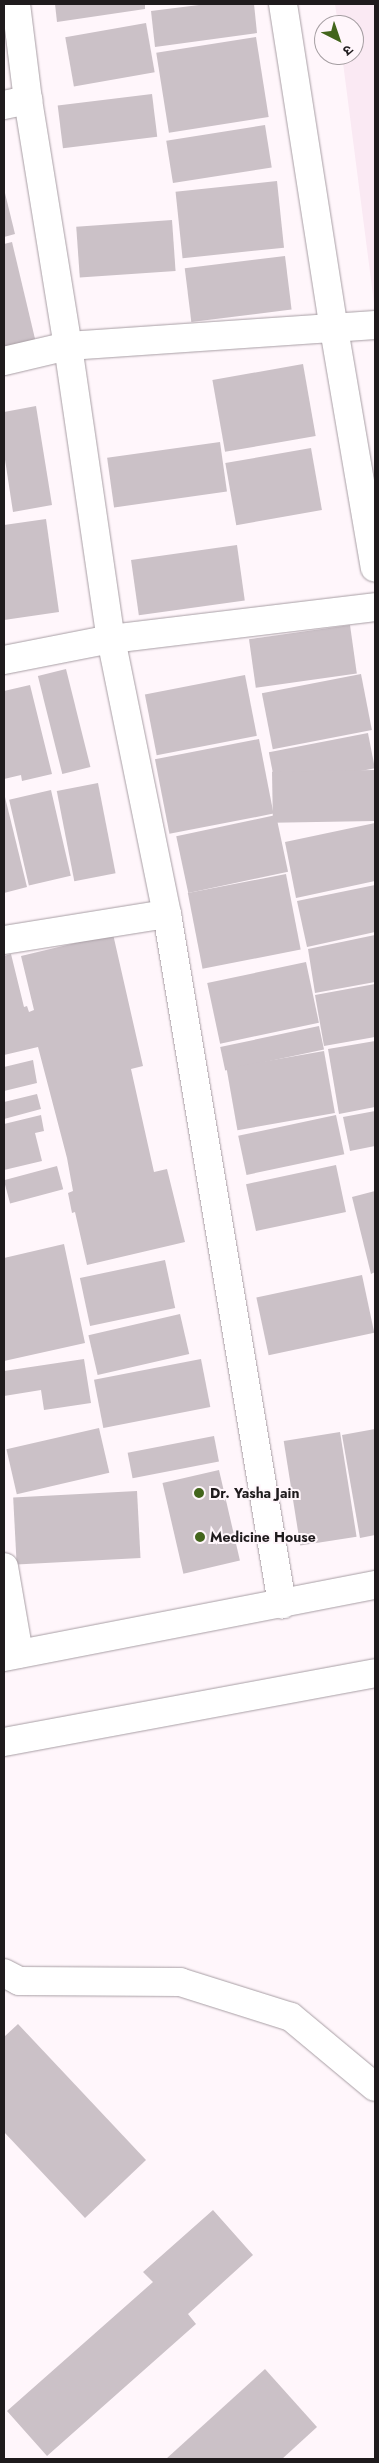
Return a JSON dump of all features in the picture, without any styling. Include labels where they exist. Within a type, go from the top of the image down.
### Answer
[{"type":"street","points":[[16,4],[16,103],[68,346],[111,639],[167,914],[282,1604]]},
{"type":"street","points":[[282,4],[334,329],[375,568]]},
{"type":"street","points":[[4,361],[68,346],[375,325]]},
{"type":"street","points":[[4,660],[111,639],[375,607]]},
{"type":"street","points":[[4,940],[167,914]]},
{"type":"street","points":[[4,1567],[11,1655],[375,1586]]},
{"type":"street","points":[[4,1742],[375,1673]]},
{"type":"street","points":[[9,1983],[180,1982],[291,2017],[375,2087]]},
{"type":"shaded area","points":[[335,4],[375,4],[375,311],[343,65],[364,65],[364,15],[337,15]]},
{"type":"building","points":[[55,4],[145,4],[145,9],[57,22]]},
{"type":"building","points":[[207,4],[254,4],[257,33],[155,47],[151,11]]},
{"type":"building","points":[[146,23],[155,72],[74,86],[65,37]]},
{"type":"building","points":[[256,37],[269,117],[169,133],[156,53]]},
{"type":"building","points":[[152,94],[157,137],[63,148],[58,106]]},
{"type":"building","points":[[265,125],[272,167],[173,183],[166,141]]},
{"type":"building","points":[[277,181],[284,248],[183,258],[176,192]]},
{"type":"building","points":[[4,189],[15,234],[4,237]]},
{"type":"building","points":[[172,220],[176,271],[80,278],[76,227]]},
{"type":"building","points":[[12,242],[36,343],[4,351],[4,244]]},
{"type":"building","points":[[285,256],[292,310],[191,322],[185,268]]},
{"type":"building","points":[[303,364],[316,436],[225,452],[212,380]]},
{"type":"building","points":[[36,406],[52,505],[13,512],[4,453],[4,412]]},
{"type":"building","points":[[220,442],[227,492],[114,507],[107,458]]},
{"type":"building","points":[[311,448],[322,510],[236,525],[225,463]]},
{"type":"building","points":[[46,519],[59,612],[4,620],[4,525]]},
{"type":"building","points":[[237,545],[245,600],[139,615],[131,560]]},
{"type":"building","points":[[350,625],[357,674],[256,688],[249,639]]},
{"type":"building","points":[[66,669],[90,767],[62,774],[38,676]]},
{"type":"building","points":[[361,674],[372,730],[273,749],[262,693]]},
{"type":"building","points":[[245,675],[257,736],[157,755],[145,694]]},
{"type":"building","points":[[30,685],[52,774],[22,781],[21,775],[4,779],[4,691]]},
{"type":"building","points":[[368,733],[375,768],[276,788],[269,752]]},
{"type":"building","points":[[259,739],[274,814],[169,834],[155,759]]},
{"type":"building","points":[[374,770],[375,821],[273,823],[272,772]]},
{"type":"building","points":[[98,783],[116,873],[74,881],[57,791]]},
{"type":"building","points":[[51,790],[71,876],[29,885],[9,800]]},
{"type":"building","points":[[4,793],[27,887],[4,893]]},
{"type":"building","points":[[276,815],[288,872],[188,893],[176,836]]},
{"type":"building","points":[[375,823],[375,881],[296,898],[285,842]]},
{"type":"building","points":[[286,874],[301,950],[203,969],[188,893]]},
{"type":"building","points":[[375,885],[375,932],[307,947],[297,901]]},
{"type":"building","points":[[113,934],[143,1066],[131,1069],[154,1172],[167,1169],[185,1242],[87,1265],[75,1212],[72,1213],[68,1193],[73,1191],[67,1158],[38,1047],[4,1055],[4,956],[11,954],[24,1007],[27,1006],[29,1012],[34,1010],[21,956]]},
{"type":"building","points":[[375,935],[375,982],[315,993],[308,949]]},
{"type":"building","points":[[306,962],[319,1023],[220,1044],[207,983]]},
{"type":"building","points":[[375,984],[375,1037],[324,1046],[315,995]]},
{"type":"building","points":[[319,1026],[324,1049],[225,1070],[220,1047]]},
{"type":"building","points":[[375,1041],[375,1107],[339,1114],[328,1049]]},
{"type":"building","points":[[324,1051],[335,1113],[237,1130],[227,1068]]},
{"type":"building","points":[[33,1060],[37,1083],[4,1091],[4,1067]]},
{"type":"building","points":[[37,1094],[41,1109],[4,1119],[4,1102]]},
{"type":"building","points":[[375,1111],[375,1146],[350,1151],[343,1117]]},
{"type":"building","points":[[41,1115],[44,1131],[35,1133],[42,1161],[4,1170],[4,1124]]},
{"type":"building","points":[[336,1115],[344,1154],[247,1175],[238,1136]]},
{"type":"building","points":[[336,1165],[346,1212],[256,1231],[246,1184]]},
{"type":"building","points":[[57,1166],[63,1189],[10,1203],[4,1180]]},
{"type":"building","points":[[375,1191],[375,1272],[371,1274],[352,1197]]},
{"type":"building","points":[[64,1244],[85,1343],[4,1361],[4,1258]]},
{"type":"building","points":[[165,1260],[175,1308],[90,1326],[80,1278]]},
{"type":"building","points":[[362,1275],[374,1333],[269,1355],[256,1297]]},
{"type":"building","points":[[180,1314],[189,1354],[98,1375],[88,1335]]},
{"type":"building","points":[[84,1359],[91,1403],[44,1410],[41,1390],[4,1396],[4,1371]]},
{"type":"building","points":[[201,1359],[210,1407],[103,1428],[94,1380]]},
{"type":"building","points":[[99,1428],[109,1473],[17,1494],[6,1449]]},
{"type":"building","points":[[375,1429],[375,1535],[360,1538],[342,1435]]},
{"type":"building","points":[[340,1432],[357,1537],[300,1546],[284,1441]]},
{"type":"building","points":[[214,1436],[219,1462],[133,1478],[128,1453]]},
{"type":"building","points":[[219,1470],[240,1561],[183,1574],[162,1483]]},
{"type":"building","points":[[137,1491],[141,1558],[17,1564],[13,1497]]},
{"type":"building","points":[[18,2024],[146,2160],[85,2218],[4,2132],[4,2037]]},
{"type":"building","points":[[213,2210],[253,2255],[188,2314],[196,2324],[47,2456],[7,2411],[153,2282],[143,2272]]},
{"type":"building","points":[[265,2369],[317,2427],[282,2459],[166,2459]]},
{"type":"place","name":"Dr. Yasha Jain","points":[[199,1493]]},
{"type":"place","name":"Medicine House","points":[[200,1537]]}]
